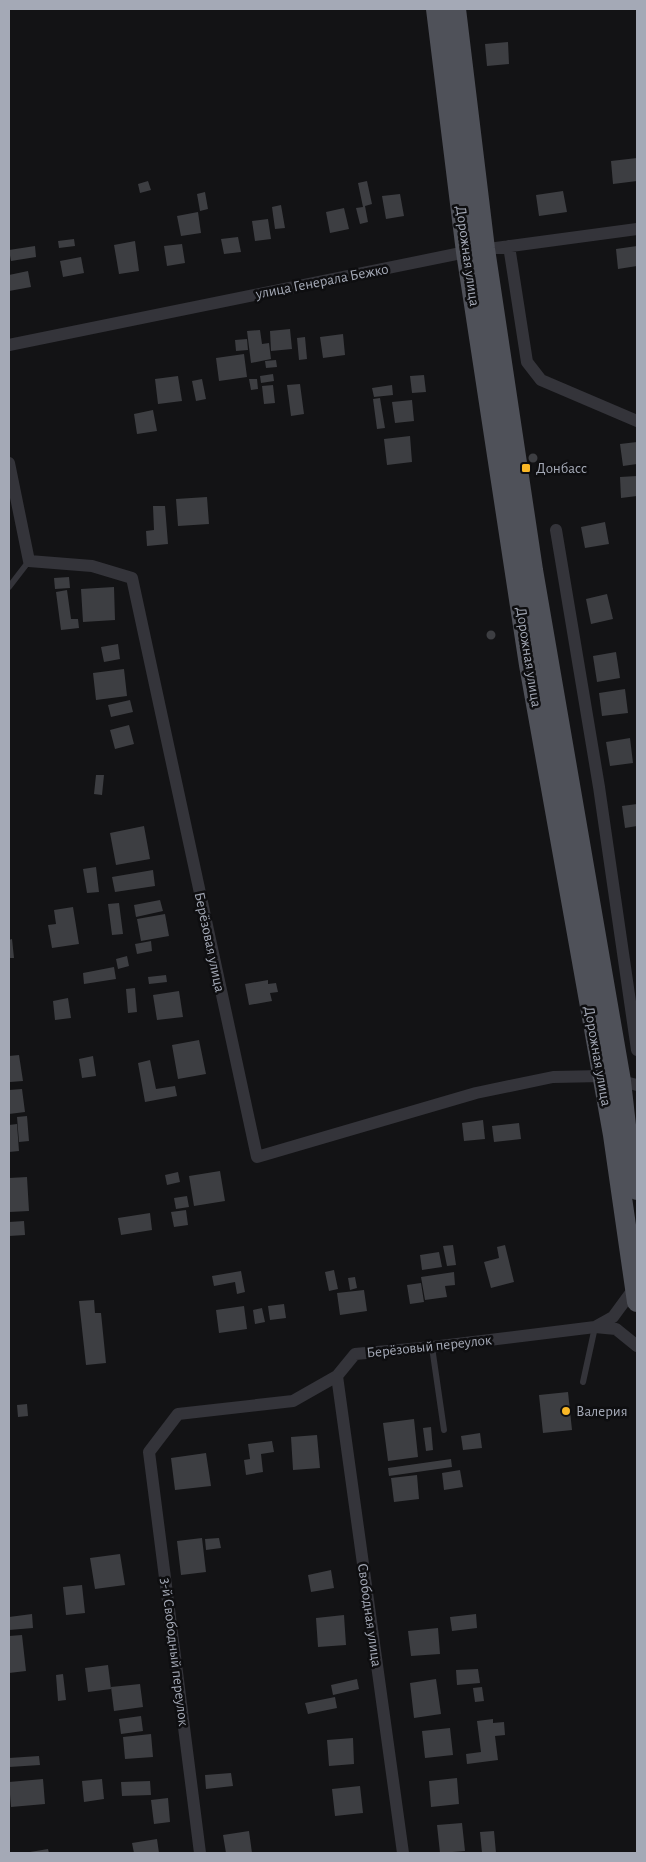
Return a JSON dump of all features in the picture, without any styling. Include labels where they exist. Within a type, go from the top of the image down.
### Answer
[{"type":"main road","name":"Дорожная улица","points":[[436,9],[476,251],[533,570],[620,1080],[637,1190]]},
{"type":"main road","name":"Дорожная улица","points":[[456,9],[476,251]]},
{"type":"main road","name":"Дорожная улица","points":[[620,1080],[636,1295]]},
{"type":"street","name":"улица Генерала Бежко","points":[[9,345],[476,251],[637,230]]},
{"type":"street","points":[[509,246],[527,362],[541,380],[637,421]]},
{"type":"street","points":[[9,463],[29,561]]},
{"type":"street","points":[[556,530],[599,787],[637,1050]]},
{"type":"street","name":"Берёзовая улица","points":[[29,561],[92,566],[132,578],[256,1157],[476,1093],[553,1077],[620,1080]]},
{"type":"street","name":"Берёзовый переулок","points":[[595,1327],[613,1317],[636,1295]]},
{"type":"street","name":"Берёзовый переулок","points":[[149,1452],[178,1414],[293,1401],[337,1376],[355,1354],[432,1347],[595,1327],[616,1328],[637,1346]]},
{"type":"street","name":"Свободная улица","points":[[337,1376],[403,1853]]},
{"type":"street","name":"3-й Свободный переулок","points":[[149,1452],[200,1853]]},
{"type":"lane","points":[[9,587],[29,561]]},
{"type":"lane","points":[[583,1382],[595,1327]]},
{"type":"lane","points":[[432,1347],[444,1430]]},
{"type":"building","points":[[508,42],[509,64],[487,66],[485,44]]},
{"type":"building","points":[[637,158],[637,181],[613,184],[611,161]]},
{"type":"building","points":[[148,181],[151,190],[140,193],[138,184]]},
{"type":"building","points":[[367,181],[372,204],[365,206],[368,222],[360,224],[356,208],[363,207],[358,183]]},
{"type":"building","points":[[563,191],[567,212],[539,216],[536,195]]},
{"type":"building","points":[[205,192],[208,209],[200,211],[197,194]]},
{"type":"building","points":[[400,194],[404,216],[386,219],[382,196]]},
{"type":"building","points":[[281,205],[285,228],[275,229],[272,207]]},
{"type":"building","points":[[344,208],[349,229],[330,233],[326,212]]},
{"type":"building","points":[[198,212],[201,233],[181,236],[177,216]]},
{"type":"building","points":[[268,219],[271,239],[255,241],[252,221]]},
{"type":"building","points":[[238,237],[241,252],[224,254],[221,239]]},
{"type":"building","points":[[74,239],[75,246],[59,248],[58,241]]},
{"type":"building","points":[[135,241],[139,271],[119,274],[114,245]]},
{"type":"building","points":[[182,244],[185,263],[167,266],[164,246]]},
{"type":"building","points":[[35,246],[36,257],[11,261],[9,250]]},
{"type":"building","points":[[637,246],[637,266],[618,269],[616,249]]},
{"type":"building","points":[[81,257],[84,273],[63,277],[60,261]]},
{"type":"building","points":[[28,271],[31,287],[9,291],[9,275]]},
{"type":"building","points":[[290,329],[292,349],[271,351],[270,331]]},
{"type":"building","points":[[260,330],[262,344],[269,343],[271,359],[251,363],[247,331]]},
{"type":"building","points":[[343,334],[345,355],[323,358],[320,337]]},
{"type":"building","points":[[305,337],[307,359],[299,360],[297,338]]},
{"type":"building","points":[[247,339],[248,350],[236,351],[235,340]]},
{"type":"building","points":[[244,354],[247,377],[219,381],[216,358]]},
{"type":"building","points":[[276,360],[277,367],[266,368],[265,361]]},
{"type":"building","points":[[273,374],[274,381],[261,383],[260,376]]},
{"type":"building","points":[[424,375],[426,392],[412,393],[410,376]]},
{"type":"building","points":[[178,376],[182,401],[158,404],[155,379]]},
{"type":"building","points":[[202,379],[206,399],[196,401],[192,381]]},
{"type":"building","points":[[249,379],[257,379],[258,389],[251,390]]},
{"type":"building","points":[[300,384],[304,414],[291,416],[287,385]]},
{"type":"building","points":[[273,385],[275,403],[264,404],[262,386]]},
{"type":"building","points":[[392,385],[393,395],[374,397],[372,388]]},
{"type":"building","points":[[380,398],[385,428],[377,429],[373,399]]},
{"type":"building","points":[[412,400],[414,421],[395,423],[392,402]]},
{"type":"building","points":[[153,410],[157,431],[137,434],[134,414]]},
{"type":"building","points":[[410,436],[412,462],[387,465],[384,439]]},
{"type":"building","points":[[637,442],[637,464],[623,466],[620,444]]},
{"type":"building","points":[[533,453],[538,458],[533,463],[528,458]]},
{"type":"building","points":[[637,476],[637,496],[621,498],[620,477]]},
{"type":"building","points":[[207,497],[209,524],[178,526],[176,499]]},
{"type":"building","points":[[153,506],[165,506],[168,544],[147,546],[146,531],[154,530]]},
{"type":"building","points":[[605,522],[609,544],[585,548],[581,527]]},
{"type":"building","points":[[69,577],[70,588],[55,589],[54,578]]},
{"type":"building","points":[[114,587],[115,620],[83,622],[81,589]]},
{"type":"building","points":[[67,590],[71,619],[78,619],[79,628],[61,630],[56,592]]},
{"type":"building","points":[[607,594],[613,619],[591,624],[586,599]]},
{"type":"building","points":[[491,630],[496,635],[491,640],[486,635]]},
{"type":"building","points":[[118,644],[120,659],[104,662],[101,647]]},
{"type":"building","points":[[616,652],[620,678],[597,682],[593,656]]},
{"type":"building","points":[[124,669],[127,696],[96,700],[93,673]]},
{"type":"building","points":[[625,689],[628,713],[602,716],[599,693]]},
{"type":"building","points":[[130,700],[133,712],[111,717],[108,705]]},
{"type":"building","points":[[129,725],[134,744],[115,749],[110,730]]},
{"type":"building","points":[[630,738],[633,763],[610,766],[606,742]]},
{"type":"building","points":[[96,775],[104,775],[102,795],[94,794]]},
{"type":"building","points":[[637,804],[637,826],[625,828],[622,806]]},
{"type":"building","points":[[144,826],[150,859],[116,865],[110,833]]},
{"type":"building","points":[[96,867],[99,892],[87,893],[83,869]]},
{"type":"building","points":[[153,870],[155,886],[115,892],[112,877]]},
{"type":"building","points":[[160,900],[163,911],[136,917],[134,905]]},
{"type":"building","points":[[119,903],[123,934],[112,935],[108,904]]},
{"type":"building","points":[[73,907],[79,944],[52,948],[48,925],[56,924],[54,910]]},
{"type":"building","points":[[165,914],[169,936],[141,941],[137,919]]},
{"type":"building","points":[[12,939],[14,958],[9,958],[9,940]]},
{"type":"building","points":[[151,941],[152,951],[137,954],[135,944]]},
{"type":"building","points":[[127,956],[129,966],[118,969],[116,959]]},
{"type":"building","points":[[114,967],[116,979],[84,984],[83,973]]},
{"type":"building","points":[[166,975],[167,982],[149,984],[148,977]]},
{"type":"building","points":[[268,980],[268,984],[276,983],[278,992],[270,993],[272,1001],[249,1005],[245,984]]},
{"type":"building","points":[[135,988],[137,1012],[128,1013],[126,989]]},
{"type":"building","points":[[179,991],[183,1017],[157,1020],[153,995]]},
{"type":"building","points":[[68,998],[71,1018],[55,1020],[53,1001]]},
{"type":"building","points":[[199,1040],[206,1074],[178,1079],[172,1045]]},
{"type":"building","points":[[19,1055],[23,1081],[10,1082],[9,1056]]},
{"type":"building","points":[[93,1056],[96,1076],[82,1078],[79,1059]]},
{"type":"building","points":[[150,1060],[156,1089],[175,1086],[177,1096],[145,1102],[138,1063]]},
{"type":"building","points":[[22,1089],[25,1112],[9,1114],[9,1090]]},
{"type":"building","points":[[27,1116],[29,1141],[19,1142],[17,1117]]},
{"type":"building","points":[[483,1120],[485,1139],[464,1141],[462,1123]]},
{"type":"building","points":[[519,1123],[521,1139],[494,1142],[492,1126]]},
{"type":"building","points":[[17,1124],[19,1151],[9,1152],[9,1125]]},
{"type":"building","points":[[220,1171],[225,1201],[194,1206],[189,1176]]},
{"type":"building","points":[[178,1172],[180,1182],[167,1185],[165,1175]]},
{"type":"building","points":[[27,1177],[29,1211],[9,1212],[9,1178]]},
{"type":"building","points":[[187,1196],[189,1207],[176,1209],[174,1198]]},
{"type":"building","points":[[186,1210],[188,1225],[174,1227],[171,1212]]},
{"type":"building","points":[[150,1213],[152,1230],[121,1235],[118,1218]]},
{"type":"building","points":[[24,1221],[25,1235],[9,1236],[9,1222]]},
{"type":"building","points":[[453,1245],[456,1265],[447,1266],[443,1246]]},
{"type":"building","points":[[505,1245],[514,1282],[491,1288],[484,1262],[499,1258],[497,1247]]},
{"type":"building","points":[[439,1252],[442,1267],[422,1270],[420,1255]]},
{"type":"building","points":[[334,1270],[338,1289],[329,1291],[325,1272]]},
{"type":"building","points":[[241,1271],[245,1292],[237,1294],[235,1282],[214,1286],[212,1276]]},
{"type":"building","points":[[454,1272],[455,1285],[445,1286],[447,1297],[425,1300],[421,1277]]},
{"type":"building","points":[[355,1277],[357,1288],[350,1290],[348,1278]]},
{"type":"building","points":[[421,1283],[424,1302],[410,1304],[407,1285]]},
{"type":"building","points":[[364,1290],[367,1311],[340,1315],[337,1293]]},
{"type":"building","points":[[94,1300],[95,1313],[101,1313],[106,1363],[86,1365],[79,1301]]},
{"type":"building","points":[[284,1304],[286,1318],[270,1320],[268,1306]]},
{"type":"building","points":[[244,1306],[247,1329],[219,1333],[216,1310]]},
{"type":"building","points":[[262,1308],[265,1322],[255,1324],[253,1310]]},
{"type":"building","points":[[568,1392],[572,1430],[543,1433],[539,1395]]},
{"type":"building","points":[[27,1404],[28,1416],[18,1417],[17,1405]]},
{"type":"building","points":[[414,1419],[418,1457],[388,1461],[383,1423]]},
{"type":"building","points":[[431,1427],[433,1450],[426,1451],[423,1428]]},
{"type":"building","points":[[480,1433],[482,1448],[463,1450],[461,1436]]},
{"type":"building","points":[[317,1435],[320,1468],[293,1470],[291,1437]]},
{"type":"building","points":[[272,1441],[274,1452],[261,1454],[263,1472],[246,1475],[244,1460],[250,1459],[248,1444]]},
{"type":"building","points":[[206,1453],[211,1486],[175,1490],[171,1458]]},
{"type":"building","points":[[451,1459],[452,1467],[389,1476],[388,1468]]},
{"type":"building","points":[[460,1470],[463,1487],[444,1490],[442,1473]]},
{"type":"building","points":[[417,1475],[419,1499],[394,1502],[391,1478]]},
{"type":"building","points":[[202,1538],[206,1572],[181,1575],[177,1541]]},
{"type":"building","points":[[219,1538],[221,1548],[206,1550],[205,1539]]},
{"type":"building","points":[[120,1554],[125,1585],[95,1589],[90,1558]]},
{"type":"building","points":[[331,1570],[334,1588],[311,1592],[308,1575]]},
{"type":"building","points":[[82,1585],[85,1613],[66,1615],[63,1587]]},
{"type":"building","points":[[32,1614],[33,1628],[9,1630],[9,1617]]},
{"type":"building","points":[[476,1614],[477,1628],[452,1631],[450,1617]]},
{"type":"building","points":[[344,1615],[346,1645],[318,1647],[316,1618]]},
{"type":"building","points":[[438,1628],[440,1654],[411,1656],[408,1631]]},
{"type":"building","points":[[22,1635],[26,1671],[9,1673],[9,1636]]},
{"type":"building","points":[[108,1665],[111,1689],[88,1692],[85,1668]]},
{"type":"building","points":[[478,1669],[480,1683],[457,1685],[456,1670]]},
{"type":"building","points":[[63,1674],[66,1700],[58,1701],[56,1675]]},
{"type":"building","points":[[357,1679],[359,1689],[333,1695],[331,1685]]},
{"type":"building","points":[[436,1679],[441,1714],[414,1718],[410,1683]]},
{"type":"building","points":[[140,1684],[143,1707],[114,1711],[111,1687]]},
{"type":"building","points":[[482,1687],[484,1701],[475,1702],[473,1688]]},
{"type":"building","points":[[335,1697],[337,1708],[308,1714],[305,1703]]},
{"type":"building","points":[[141,1716],[143,1731],[121,1734],[119,1719]]},
{"type":"building","points":[[493,1719],[493,1723],[504,1722],[505,1735],[495,1736],[498,1760],[467,1764],[466,1754],[481,1752],[477,1721]]},
{"type":"building","points":[[450,1728],[453,1755],[425,1758],[422,1731]]},
{"type":"building","points":[[151,1734],[153,1757],[125,1759],[123,1737]]},
{"type":"building","points":[[353,1738],[354,1764],[329,1766],[327,1740]]},
{"type":"building","points":[[39,1756],[40,1765],[9,1767],[9,1758]]},
{"type":"building","points":[[231,1773],[233,1786],[206,1789],[205,1775]]},
{"type":"building","points":[[457,1778],[459,1804],[431,1807],[429,1781]]},
{"type":"building","points":[[43,1779],[45,1804],[11,1807],[9,1782]]},
{"type":"building","points":[[102,1779],[104,1799],[84,1802],[82,1781]]},
{"type":"building","points":[[150,1781],[151,1795],[122,1796],[121,1782]]},
{"type":"building","points":[[360,1786],[363,1813],[335,1816],[332,1789]]},
{"type":"building","points":[[168,1798],[170,1822],[154,1824],[151,1800]]},
{"type":"building","points":[[462,1823],[465,1851],[440,1853],[437,1825]]},
{"type":"building","points":[[249,1831],[252,1853],[226,1853],[223,1835]]},
{"type":"building","points":[[494,1831],[496,1853],[482,1853],[480,1832]]},
{"type":"building","points":[[157,1839],[159,1853],[134,1853],[132,1843]]},
{"type":"building","points":[[48,1849],[49,1853],[30,1853],[30,1852]]},
{"type":"place","name":"Донбасс","points":[[526,468]]},
{"type":"place","name":"Валерия","points":[[566,1411]]}]
